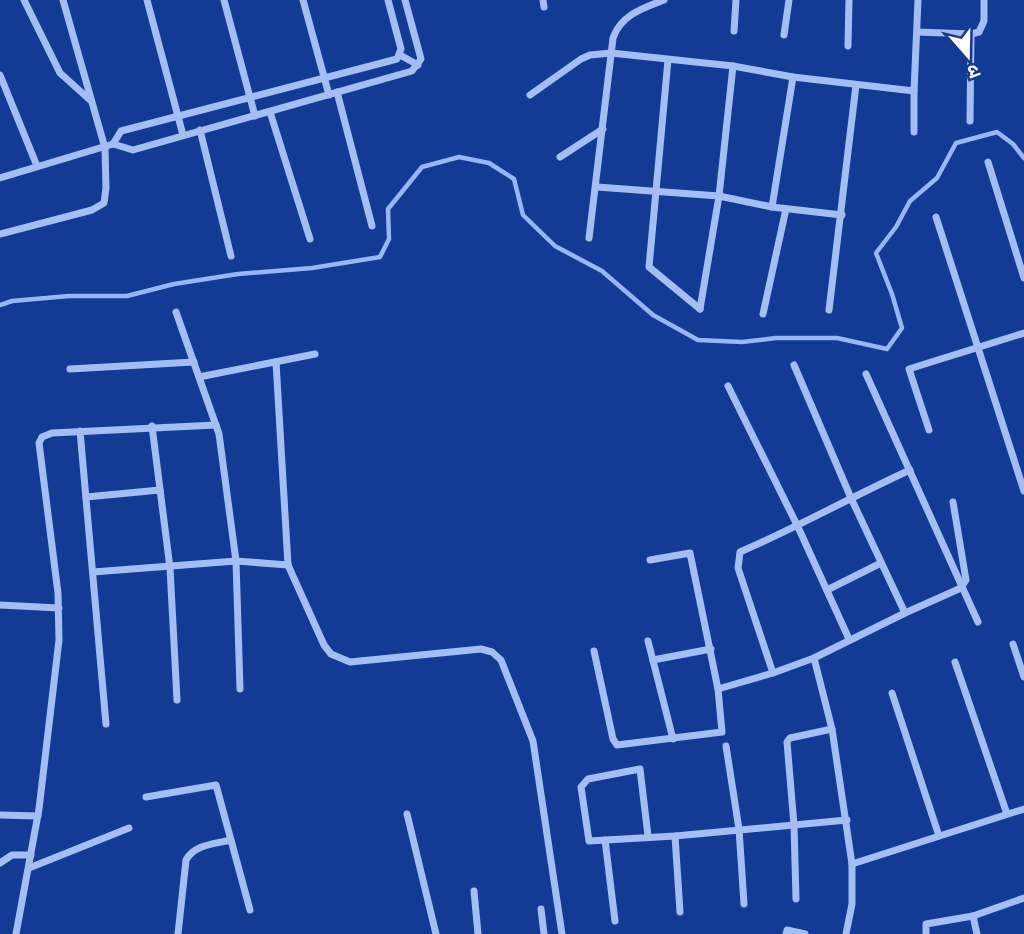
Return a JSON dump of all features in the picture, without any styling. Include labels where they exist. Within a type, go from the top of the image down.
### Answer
[{"type":"street","points":[[24,0],[60,73],[91,100]]},
{"type":"street","points":[[0,234],[92,210],[104,203],[105,148],[63,0]]},
{"type":"street","points":[[146,0],[183,135]]},
{"type":"street","points":[[224,0],[255,116]]},
{"type":"street","points":[[303,0],[372,226]]},
{"type":"street","points":[[388,0],[401,55]]},
{"type":"street","points":[[113,144],[132,150],[405,74],[418,65],[421,58],[405,0]]},
{"type":"street","points":[[589,238],[611,53],[617,27],[649,3],[664,0]]},
{"type":"street","points":[[734,31],[736,0]]},
{"type":"street","points":[[784,35],[789,0]]},
{"type":"street","points":[[848,46],[849,0]]},
{"type":"street","points":[[914,132],[918,0]]},
{"type":"street","points":[[917,32],[979,32],[983,27],[984,0]]},
{"type":"street","points":[[970,121],[971,34]]},
{"type":"street","points":[[530,96],[582,59],[590,55],[611,53],[733,65],[793,77],[914,91]]},
{"type":"street","points":[[0,178],[105,148],[113,144],[121,131],[391,62],[401,55]]},
{"type":"street","points":[[401,55],[418,65]]},
{"type":"street","points":[[668,60],[649,267],[700,309],[719,196],[733,65]]},
{"type":"street","points":[[0,75],[37,166]]},
{"type":"street","points":[[772,208],[793,77]]},
{"type":"street","points":[[829,310],[856,85]]},
{"type":"street","points":[[270,112],[310,239]]},
{"type":"street","points":[[560,157],[603,129]]},
{"type":"street","points":[[200,130],[231,256]]},
{"type":"street","points":[[988,162],[1024,278]]},
{"type":"street","points":[[597,187],[719,196],[772,208],[842,215]]},
{"type":"street","points":[[763,314],[786,209]]},
{"type":"street","points":[[936,217],[1023,481],[1024,491]]},
{"type":"street","points":[[176,312],[216,425],[236,561],[240,690]]},
{"type":"street","points":[[929,430],[909,369],[1024,333]]},
{"type":"street","points":[[199,377],[315,354]]},
{"type":"street","points":[[70,369],[194,362]]},
{"type":"street","points":[[276,362],[288,565],[324,645],[331,654],[340,659],[360,663],[481,649],[492,652],[501,660],[533,741],[562,934]]},
{"type":"street","points":[[794,365],[850,498],[905,613]]},
{"type":"street","points":[[866,374],[978,622]]},
{"type":"street","points":[[728,386],[798,527],[849,639]]},
{"type":"street","points":[[16,934],[38,816],[59,640],[59,608],[40,443],[47,434],[152,426],[216,425]]},
{"type":"street","points":[[152,426],[170,568],[177,700]]},
{"type":"street","points":[[80,431],[106,724]]},
{"type":"street","points":[[773,673],[738,568],[740,551],[798,527],[850,498],[911,470]]},
{"type":"street","points":[[86,497],[160,490]]},
{"type":"street","points":[[718,689],[814,658],[849,639],[961,588],[966,580],[953,502]]},
{"type":"street","points":[[594,651],[614,742],[621,746],[722,733],[711,649],[690,553],[650,560]]},
{"type":"street","points":[[93,572],[236,561],[288,565]]},
{"type":"street","points":[[827,590],[881,563]]},
{"type":"street","points":[[0,605],[59,608]]},
{"type":"street","points":[[648,641],[673,739]]},
{"type":"street","points":[[1013,644],[1024,677]]},
{"type":"street","points":[[653,660],[711,649]]},
{"type":"street","points":[[814,658],[832,729],[847,820],[852,864],[852,904],[846,934]]},
{"type":"street","points":[[955,662],[1007,814]]},
{"type":"street","points":[[892,693],[939,836]]},
{"type":"street","points":[[796,899],[794,825],[787,742],[790,738],[832,729]]},
{"type":"street","points":[[726,746],[739,829],[744,904]]},
{"type":"street","points":[[648,836],[640,769],[588,779],[581,787],[589,841],[847,820]]},
{"type":"street","points":[[146,797],[216,785],[250,910]]},
{"type":"street","points":[[852,864],[1024,809]]},
{"type":"street","points":[[407,814],[436,934]]},
{"type":"street","points":[[0,815],[38,816]]},
{"type":"street","points":[[29,869],[129,828]]},
{"type":"street","points":[[675,836],[680,912]]},
{"type":"street","points":[[178,934],[186,860],[198,848],[231,840]]},
{"type":"street","points":[[605,840],[615,921]]},
{"type":"street","points":[[0,863],[12,855],[31,855]]},
{"type":"street","points":[[474,891],[478,934]]},
{"type":"street","points":[[926,934],[926,925],[973,916],[1024,898]]},
{"type":"street","points":[[541,909],[544,934]]},
{"type":"street","points":[[973,916],[977,934]]},
{"type":"street","points":[[786,934],[787,930],[804,934]]},
{"type":"waterway","points":[[0,305],[12,301],[69,296],[127,296],[174,284],[238,274],[312,268],[380,257],[389,239],[388,209],[422,167],[459,157],[489,163],[514,179],[523,215],[555,246],[602,271],[653,315],[698,340],[742,342],[776,338],[837,338],[887,349],[902,328],[876,253],[896,227],[910,201],[937,178],[956,143],[997,132],[1013,144],[1024,158]]}]
